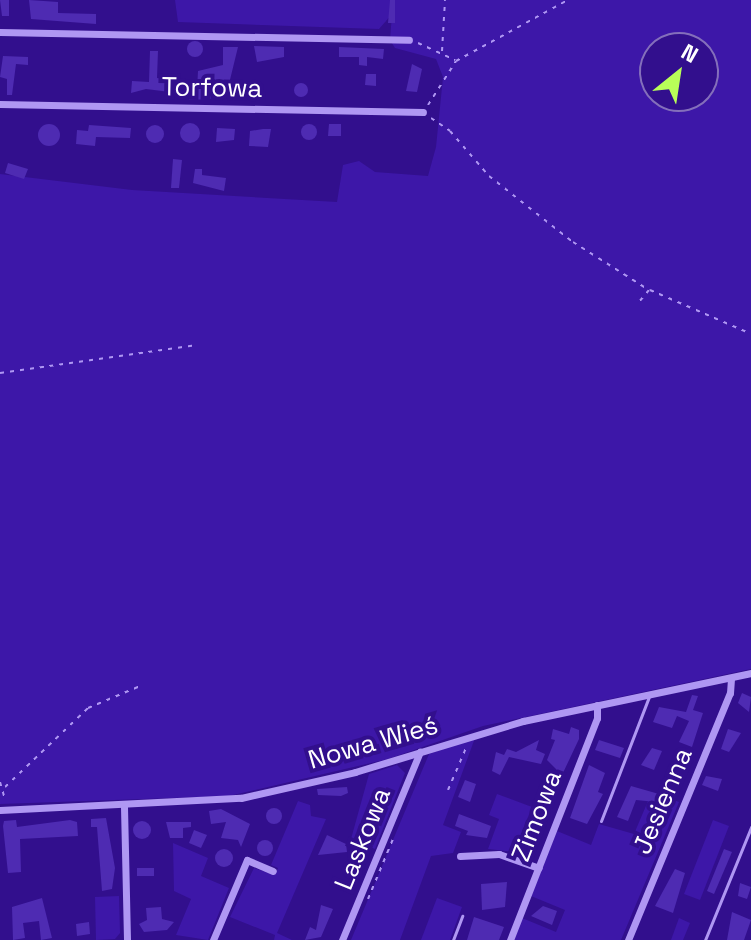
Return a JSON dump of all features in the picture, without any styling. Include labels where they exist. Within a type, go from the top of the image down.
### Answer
[{"type":"street","points":[[0,32],[409,40]]},
{"type":"street","name":"Torfowa","points":[[0,104],[423,112]]},
{"type":"street","name":"Nowa Wieś","points":[[2,810],[124,807],[241,798],[420,752],[475,733],[751,673]]},
{"type":"street","name":"Jesienna","points":[[628,940],[730,693],[731,678]]},
{"type":"street","name":"Zimowa","points":[[510,940],[597,718],[597,705]]},
{"type":"street","name":"Laskowa","points":[[342,940],[420,752]]},
{"type":"street","points":[[124,807],[127,940]]},
{"type":"street","points":[[460,856],[499,854],[539,868]]},
{"type":"street","points":[[213,940],[247,860],[273,871]]},
{"type":"lane","points":[[601,821],[650,694]]},
{"type":"lane","points":[[705,940],[751,827]]},
{"type":"lane","points":[[453,940],[462,916]]},
{"type":"path","points":[[442,51],[445,0]]},
{"type":"path","points":[[568,0],[456,61],[423,112],[450,131],[489,176],[561,233],[649,290],[751,334]]},
{"type":"path","points":[[409,40],[442,51],[456,61]]},
{"type":"path","points":[[639,302],[649,290]]},
{"type":"path","points":[[0,373],[197,345]]},
{"type":"path","points":[[2,810],[5,787],[88,708],[140,686]]},
{"type":"path","points":[[448,790],[475,733]]},
{"type":"path","points":[[0,782],[5,787]]},
{"type":"path","points":[[383,865],[387,855]]},
{"type":"shaded area","points":[[175,0],[751,0],[751,669],[483,726],[388,759],[229,796],[0,804],[0,174],[132,190],[337,202],[343,165],[359,161],[375,172],[428,176],[436,147],[443,77],[436,59],[395,48],[390,40],[392,14],[379,29],[178,22]]},
{"type":"shaded area","points":[[475,738],[443,825],[461,832],[453,853],[431,856],[400,940],[351,940],[429,754]]},
{"type":"shaded area","points":[[397,765],[405,773],[375,849],[351,839],[369,774]]},
{"type":"shaded area","points":[[497,794],[532,807],[514,852],[488,849],[499,819],[489,815]]},
{"type":"shaded area","points":[[661,795],[679,802],[621,940],[514,940],[522,918],[556,932],[565,910],[531,896],[557,831],[591,845],[599,824],[634,834],[648,801],[656,804]]},
{"type":"shaded area","points":[[298,801],[310,805],[311,816],[326,819],[277,933],[292,940],[274,940],[275,935],[230,917],[254,868],[275,875],[278,868],[271,865]]},
{"type":"shaded area","points":[[713,820],[729,826],[700,900],[684,894]]},
{"type":"shaded area","points":[[173,843],[208,858],[201,876],[229,888],[208,940],[176,935],[191,899],[174,891]]},
{"type":"shaded area","points":[[119,896],[120,933],[115,939],[96,940],[95,897]]},
{"type":"shaded area","points":[[437,898],[462,907],[450,940],[421,940]]},
{"type":"shaded area","points":[[679,918],[690,923],[683,940],[671,940]]},
{"type":"building","points":[[0,0],[9,0],[9,16],[2,16]]},
{"type":"building","points":[[29,0],[58,2],[58,13],[96,14],[96,24],[31,19]]},
{"type":"building","points":[[390,0],[395,0],[395,23],[388,23]]},
{"type":"building","points":[[195,41],[201,43],[201,55],[195,57],[189,55],[187,49],[189,43]]},
{"type":"building","points":[[254,46],[284,47],[284,57],[257,62]]},
{"type":"building","points":[[223,47],[238,47],[228,88],[211,87],[211,99],[189,100],[190,90],[197,90],[198,71],[223,65]]},
{"type":"building","points":[[339,47],[384,49],[383,59],[367,57],[367,66],[359,65],[359,57],[339,57]]},
{"type":"building","points":[[150,51],[158,51],[157,78],[179,81],[178,93],[146,89],[131,93],[132,81],[149,82]]},
{"type":"building","points":[[3,56],[28,57],[28,65],[16,64],[12,95],[7,95],[7,79],[0,77]]},
{"type":"building","points":[[412,64],[422,69],[417,92],[406,91]]},
{"type":"building","points":[[366,74],[376,74],[376,86],[365,85]]},
{"type":"building","points":[[301,83],[308,90],[301,97],[294,90]]},
{"type":"building","points":[[190,123],[197,126],[200,133],[197,140],[190,143],[183,140],[180,133],[183,126]]},
{"type":"building","points":[[49,124],[57,127],[60,135],[57,143],[49,146],[41,143],[38,135],[41,127]]},
{"type":"building","points":[[309,124],[315,126],[315,138],[309,140],[303,138],[301,132],[303,126]]},
{"type":"building","points":[[329,124],[341,124],[341,136],[328,136]]},
{"type":"building","points":[[89,125],[131,128],[130,138],[96,137],[95,146],[76,144],[77,130],[88,131]]},
{"type":"building","points":[[155,125],[164,134],[155,143],[146,134]]},
{"type":"building","points":[[217,128],[235,129],[234,140],[216,142]]},
{"type":"building","points":[[271,129],[268,147],[249,146],[250,131]]},
{"type":"building","points":[[173,159],[182,160],[179,188],[171,188]]},
{"type":"building","points":[[8,163],[28,169],[24,179],[5,173]]},
{"type":"building","points":[[195,169],[202,169],[202,175],[226,178],[224,191],[193,183]]},
{"type":"building","points":[[742,693],[751,697],[749,712],[738,703]]},
{"type":"building","points":[[692,695],[698,696],[693,710],[703,713],[692,747],[679,742],[689,721],[677,716],[672,728],[653,722],[659,707],[686,712]]},
{"type":"building","points":[[571,727],[579,730],[579,739],[562,775],[547,760],[555,740],[551,739],[553,729],[569,734]]},
{"type":"building","points":[[728,729],[741,733],[729,752],[721,749]]},
{"type":"building","points":[[539,740],[536,750],[545,754],[541,764],[509,757],[500,775],[492,771],[496,752],[504,755],[507,749],[516,752]]},
{"type":"building","points":[[599,740],[624,748],[620,758],[595,750]]},
{"type":"building","points":[[652,748],[662,751],[654,770],[641,765]]},
{"type":"building","points":[[672,762],[684,767],[680,778],[668,773]]},
{"type":"building","points":[[589,765],[605,773],[598,792],[603,794],[587,824],[570,818]]},
{"type":"building","points":[[706,776],[722,779],[718,791],[702,785]]},
{"type":"building","points":[[465,780],[476,784],[470,802],[458,797]]},
{"type":"building","points":[[546,786],[556,790],[551,803],[542,799]]},
{"type":"building","points":[[631,786],[659,794],[656,802],[636,800],[628,821],[617,817]]},
{"type":"building","points":[[347,787],[348,793],[341,796],[318,795],[317,789]]},
{"type":"building","points":[[274,808],[282,816],[274,824],[266,816]]},
{"type":"building","points":[[221,809],[250,824],[241,847],[238,840],[221,838],[226,822],[211,824],[209,811]]},
{"type":"building","points":[[459,814],[491,826],[487,838],[466,835],[468,831],[455,826]]},
{"type":"building","points":[[536,814],[545,817],[540,830],[531,827]]},
{"type":"building","points":[[106,818],[115,868],[112,889],[102,891],[97,827],[91,827],[91,819]]},
{"type":"building","points":[[16,820],[17,827],[70,820],[77,822],[78,836],[20,839],[21,872],[8,873],[3,826],[4,821]]},
{"type":"building","points":[[142,821],[151,830],[142,839],[133,830]]},
{"type":"building","points":[[166,822],[191,822],[191,827],[183,828],[183,838],[170,838]]},
{"type":"building","points":[[194,830],[207,835],[201,848],[189,843]]},
{"type":"building","points":[[327,835],[346,844],[347,852],[318,855]]},
{"type":"building","points":[[265,840],[271,842],[271,854],[265,856],[259,854],[257,848],[259,842]]},
{"type":"building","points":[[220,849],[228,849],[233,858],[231,865],[220,867],[215,862],[215,854]]},
{"type":"building","points":[[724,849],[732,852],[714,894],[707,891]]},
{"type":"building","points":[[137,868],[154,868],[154,876],[137,876]]},
{"type":"building","points":[[675,869],[685,873],[673,913],[655,906]]},
{"type":"building","points":[[507,882],[505,907],[482,910],[481,884]]},
{"type":"building","points":[[740,883],[751,887],[747,899],[738,896]]},
{"type":"building","points":[[42,898],[52,938],[41,940],[39,921],[23,923],[25,938],[13,940],[12,907]]},
{"type":"building","points":[[321,905],[333,909],[321,937],[305,940],[310,927],[316,930]]},
{"type":"building","points":[[543,906],[557,911],[552,925],[531,916]]},
{"type":"building","points":[[161,907],[162,919],[174,922],[167,930],[144,932],[139,924],[147,920],[146,908]]},
{"type":"building","points":[[732,912],[751,920],[744,940],[727,940]]},
{"type":"building","points":[[474,917],[504,927],[499,940],[467,940]]},
{"type":"building","points":[[89,922],[90,934],[77,936],[76,924]]}]
